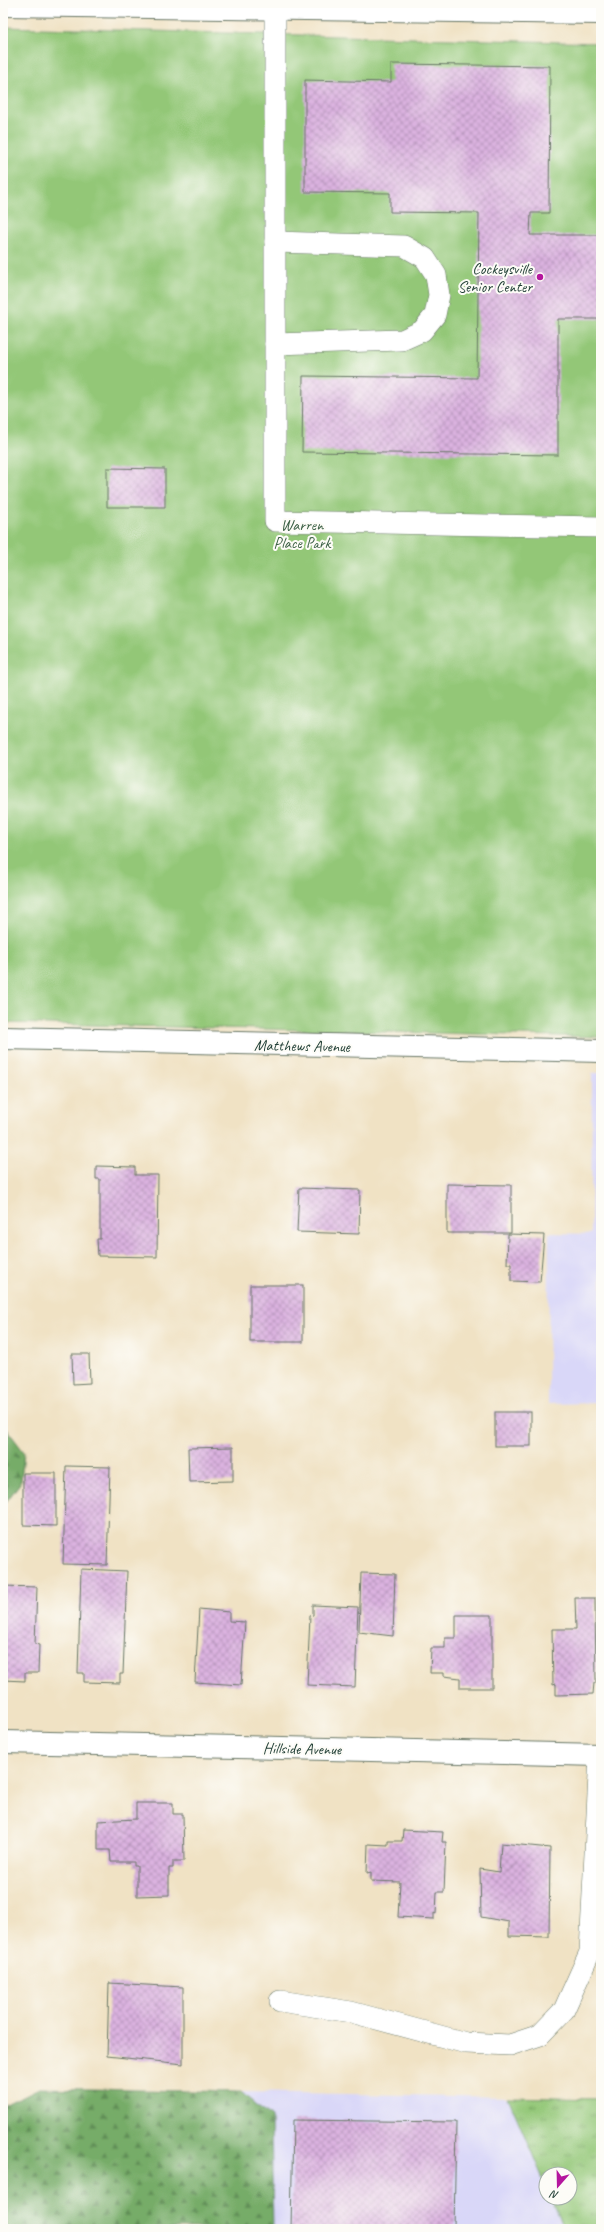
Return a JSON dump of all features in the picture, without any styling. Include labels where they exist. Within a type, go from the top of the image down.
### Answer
[{"type":"street","points":[[3,5],[601,13]]},
{"type":"street","name":"Matthews Avenue","points":[[3,1038],[601,1051]]},
{"type":"street","name":"Hillside Avenue","points":[[3,1742],[600,1755]]},
{"type":"lane","points":[[275,8],[275,521],[601,527]]},
{"type":"lane","points":[[275,242],[404,246],[425,258],[436,275],[439,295],[435,315],[422,331],[402,340],[275,344]]},
{"type":"lane","points":[[280,2001],[351,2012],[466,2043],[510,2045],[540,2035],[564,2010],[590,1952],[600,1755]]},
{"type":"shaded area","points":[[592,1073],[601,1073],[601,1403],[548,1404],[549,1233],[591,1234]]},
{"type":"shaded area","points":[[241,2092],[508,2097],[538,2167],[538,2206],[554,2206],[564,2229],[273,2229],[271,2118]]},
{"type":"green space","name":"Warren Place Park","points":[[3,27],[601,43],[601,1037],[3,1023]]},
{"type":"green space","points":[[3,1424],[24,1452],[21,1482],[3,1506]]},
{"type":"green space","points":[[39,2088],[241,2092],[271,2118],[273,2229],[3,2229],[3,2106]]},
{"type":"green space","points":[[508,2097],[601,2099],[601,2229],[564,2229],[554,2206],[578,2206],[578,2166],[538,2166],[538,2167]]},
{"type":"building","name":"Cockeysville Senior Center","points":[[391,64],[550,66],[549,213],[531,213],[530,235],[601,235],[601,319],[558,319],[558,455],[302,452],[303,376],[477,378],[479,213],[390,212],[390,193],[305,192],[305,80],[391,82]]},
{"type":"building","points":[[107,468],[165,469],[165,507],[107,507]]},
{"type":"building","points":[[96,1166],[135,1167],[135,1175],[158,1175],[157,1257],[98,1256],[97,1239],[100,1239],[100,1179],[96,1179]]},
{"type":"building","points":[[447,1184],[511,1185],[511,1233],[447,1233]]},
{"type":"building","points":[[299,1188],[360,1190],[359,1234],[297,1232]]},
{"type":"building","points":[[508,1234],[544,1235],[540,1282],[511,1281],[511,1264],[507,1264]]},
{"type":"building","points":[[250,1285],[303,1285],[303,1342],[250,1342]]},
{"type":"building","points":[[72,1354],[89,1354],[90,1383],[73,1384]]},
{"type":"building","points":[[495,1412],[531,1412],[531,1446],[495,1446]]},
{"type":"building","points":[[233,1447],[233,1481],[189,1482],[188,1448]]},
{"type":"building","points":[[66,1466],[110,1467],[107,1565],[63,1564]]},
{"type":"building","points":[[23,1473],[56,1473],[56,1526],[23,1525]]},
{"type":"building","points":[[81,1569],[127,1571],[123,1674],[120,1674],[120,1683],[84,1682],[84,1673],[78,1673]]},
{"type":"building","points":[[361,1573],[395,1574],[393,1636],[359,1632]]},
{"type":"building","points":[[3,1586],[37,1587],[35,1644],[39,1645],[38,1673],[25,1673],[25,1681],[3,1680]]},
{"type":"building","points":[[575,1598],[595,1598],[596,1683],[594,1683],[593,1694],[556,1695],[556,1684],[553,1685],[552,1629],[576,1629]]},
{"type":"building","points":[[313,1605],[358,1607],[355,1687],[307,1685],[310,1616],[313,1615]]},
{"type":"building","points":[[199,1609],[229,1612],[229,1621],[245,1622],[241,1685],[195,1682]]},
{"type":"building","points":[[456,1615],[492,1615],[492,1688],[460,1688],[460,1678],[444,1676],[444,1673],[430,1673],[431,1648],[445,1648],[445,1638],[456,1638]]},
{"type":"building","points":[[136,1803],[173,1803],[173,1814],[183,1814],[184,1861],[173,1861],[173,1868],[169,1868],[169,1895],[137,1896],[137,1866],[134,1866],[134,1862],[111,1862],[110,1850],[98,1850],[98,1821],[136,1819]]},
{"type":"building","points":[[403,1830],[443,1832],[442,1842],[446,1842],[444,1892],[437,1892],[436,1914],[434,1913],[434,1919],[398,1917],[400,1882],[371,1881],[371,1872],[367,1873],[368,1844],[388,1845],[388,1841],[402,1841]]},
{"type":"building","points":[[501,1843],[550,1848],[549,1937],[509,1936],[509,1922],[481,1917],[480,1869],[499,1872]]},
{"type":"building","points":[[109,1983],[183,1987],[183,2064],[107,2056]]},
{"type":"building","points":[[293,2120],[456,2122],[454,2229],[291,2229]]},
{"type":"place","name":"Cockeysville Senior Center","points":[[540,277]]}]
